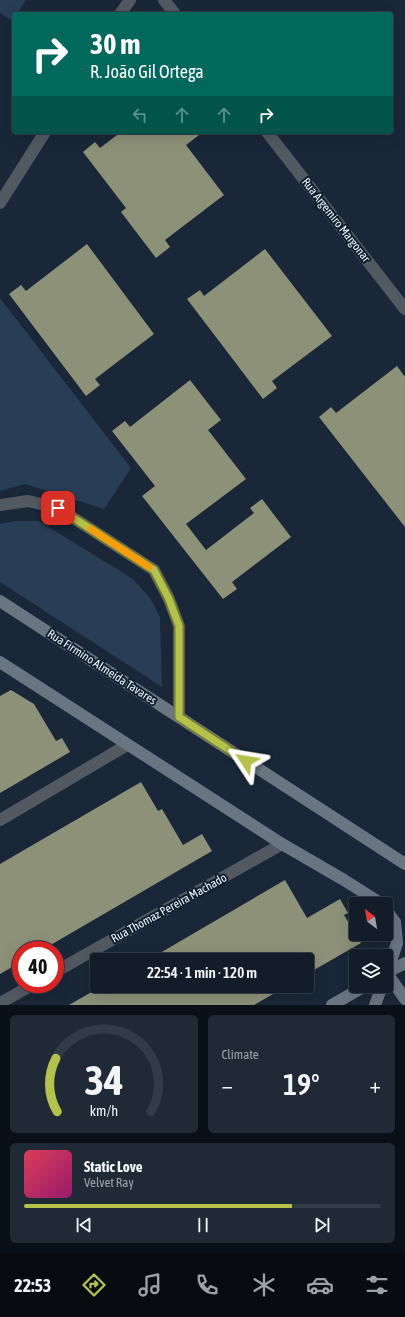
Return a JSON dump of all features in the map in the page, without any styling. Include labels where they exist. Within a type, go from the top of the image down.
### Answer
[{"type":"street","points":[[121,12],[130,0]]},
{"type":"street","points":[[164,0],[173,12]]},
{"type":"street","points":[[0,203],[44,134]]},
{"type":"street","name":"Rua Argemiro Margonar","points":[[269,134],[405,309]]},
{"type":"street","points":[[0,505],[28,501],[58,508],[154,570],[169,599],[179,626],[179,717]]},
{"type":"street","name":"Rua Firmino Almeida Tavares","points":[[0,601],[405,864]]},
{"type":"street","points":[[0,662],[282,844],[371,897]]},
{"type":"street","points":[[0,820],[127,745]]},
{"type":"street","name":"Rua Thomaz Pereira Machado","points":[[64,967],[282,844]]},
{"type":"street","points":[[393,919],[395,922],[397,943],[393,954]]},
{"type":"street","points":[[393,970],[405,963]]},
{"type":"street","points":[[393,983],[405,999]]},
{"type":"street","points":[[0,1003],[18,993]]},
{"type":"street","points":[[332,1005],[353,993]]},
{"type":"street","points":[[375,1005],[379,993]]},
{"type":"shaded area","points":[[0,0],[26,0],[18,12],[12,12],[12,20],[0,13]]},
{"type":"shaded area","points":[[0,298],[131,468],[104,509],[25,484],[0,491]]},
{"type":"shaded area","points":[[15,521],[39,521],[133,579],[150,598],[160,617],[162,687],[0,582],[0,524]]},
{"type":"building","points":[[118,134],[200,134],[186,145],[224,195],[165,240],[170,247],[156,258],[121,212],[126,208],[83,152],[95,142],[100,148]]},
{"type":"building","points":[[87,244],[154,334],[95,379],[100,385],[86,396],[9,294],[21,285],[26,291]]},
{"type":"building","points":[[265,249],[332,336],[272,381],[277,388],[263,399],[187,299],[200,290],[204,296]]},
{"type":"building","points":[[397,366],[405,377],[405,527],[319,417],[331,407],[336,413]]},
{"type":"building","points":[[190,380],[221,420],[208,430],[246,479],[186,524],[206,550],[254,513],[250,508],[262,499],[291,537],[232,582],[237,589],[223,599],[142,496],[155,486],[112,431],[125,421],[130,427]]},
{"type":"building","points":[[11,690],[34,704],[56,741],[62,738],[70,752],[0,793],[0,696]]},
{"type":"building","points":[[141,782],[158,811],[162,809],[183,845],[202,834],[212,851],[57,941],[12,941],[12,967],[0,974],[0,864]]},
{"type":"building","points":[[285,880],[307,918],[340,899],[348,913],[344,915],[349,923],[349,941],[360,941],[361,943],[314,970],[314,953],[160,953]]},
{"type":"building","points":[[90,993],[275,993],[254,1005],[69,1005]]},
{"type":"slow traffic","points":[[91,529],[149,567]]},
{"type":"route","points":[[58,508],[154,570],[169,599],[179,626],[179,717],[246,761]]}]
